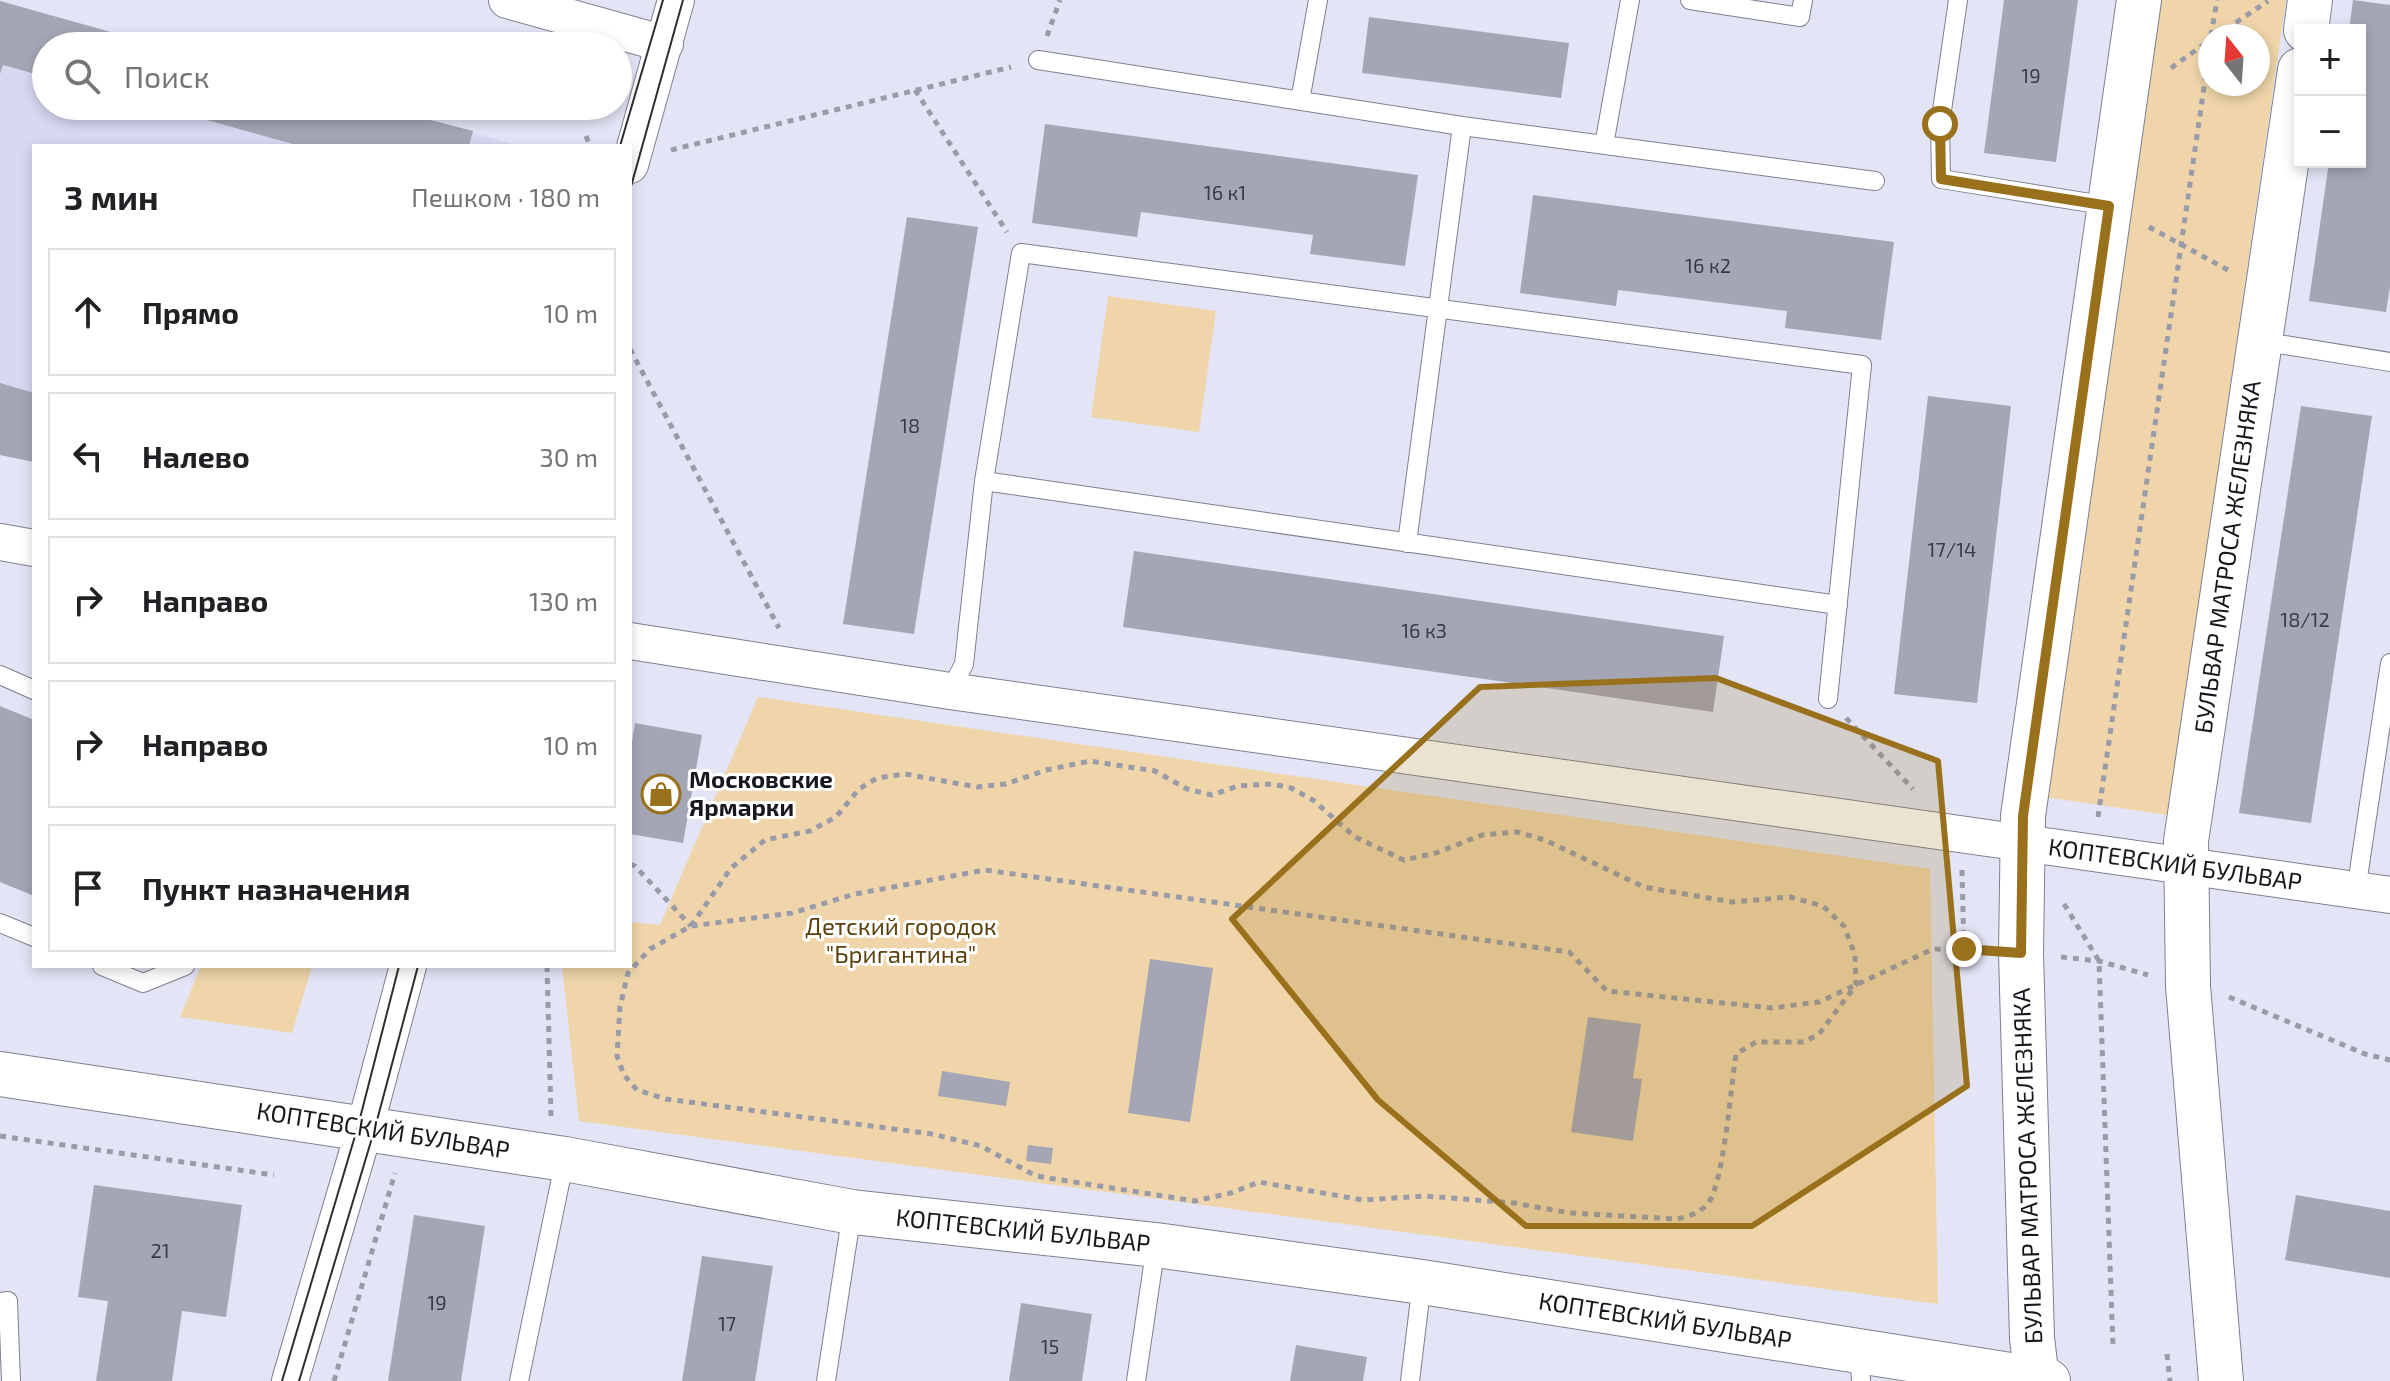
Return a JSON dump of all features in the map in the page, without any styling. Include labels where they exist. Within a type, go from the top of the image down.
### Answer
[{"type":"street","points":[[507,0],[622,32]]},
{"type":"street","points":[[632,158],[676,0]]},
{"type":"street","name":"БУЛЬВАР МАТРОСА ЖЕЛЕЗНЯКА","points":[[2040,1380],[2032,1323],[2021,953],[2023,816],[2139,0]]},
{"type":"street","points":[[2307,24],[2310,0]]},
{"type":"street","points":[[632,35],[665,44]]},
{"type":"street","name":"БУЛЬВАР МАТРОСА ЖЕЛЕЗНЯКА","points":[[2221,1381],[2188,986],[2186,841],[2296,96]]},
{"type":"street","points":[[0,542],[32,548]]},
{"type":"street","name":"КОПТЕВСКИЙ БУЛЬВАР","points":[[632,641],[950,691],[2373,893]]},
{"type":"street","points":[[290,1381],[386,1130],[408,968]]},
{"type":"street","name":"КОПТЕВСКИЙ БУЛЬВАР","points":[[0,1074],[386,1130],[565,1159],[852,1212],[1156,1245],[1422,1282],[1860,1367],[2040,1380]]},
{"type":"lane","points":[[1300,101],[1318,0]]},
{"type":"lane","points":[[1604,145],[1630,0]]},
{"type":"lane","points":[[1690,0],[1800,17],[1803,0]]},
{"type":"lane","points":[[1958,0],[1940,124],[1941,179],[2109,206]]},
{"type":"lane","points":[[1038,60],[1462,126],[1875,181]]},
{"type":"lane","points":[[1407,543],[1462,126]]},
{"type":"lane","points":[[950,691],[964,664],[984,481],[1021,253],[1862,365],[1828,699]]},
{"type":"lane","points":[[2260,341],[2390,362]]},
{"type":"lane","points":[[984,481],[1838,605]]},
{"type":"lane","points":[[2373,893],[2390,663]]},
{"type":"lane","points":[[0,675],[32,689]]},
{"type":"lane","points":[[0,923],[32,936]]},
{"type":"lane","points":[[107,968],[143,983],[180,968]]},
{"type":"lane","points":[[519,1381],[565,1159]]},
{"type":"lane","points":[[826,1381],[852,1212]]},
{"type":"lane","points":[[1136,1381],[1156,1245]]},
{"type":"lane","points":[[1410,1381],[1422,1282]]},
{"type":"lane","points":[[0,1302],[8,1301],[11,1381]]},
{"type":"path","points":[[2215,24],[2217,0]]},
{"type":"path","points":[[2233,24],[2270,0]]},
{"type":"path","points":[[670,150],[1038,60]]},
{"type":"path","points":[[915,90],[1021,253]]},
{"type":"path","points":[[2097,826],[2203,96]]},
{"type":"path","points":[[586,136],[589,144]]},
{"type":"path","points":[[2109,206],[2268,291]]},
{"type":"path","points":[[632,353],[785,639]]},
{"type":"path","points":[[1828,699],[1913,790]]},
{"type":"path","points":[[691,926],[731,868],[765,840],[810,831],[836,817],[843,804],[877,778],[905,774],[977,787],[1006,784],[1046,770],[1090,761],[1155,771],[1187,789],[1212,795],[1238,786],[1272,784],[1291,788],[1313,800],[1355,837],[1404,860],[1436,853],[1482,835],[1517,832],[1545,840],[1644,887],[1732,902],[1790,897],[1823,906],[1844,926],[1855,955],[1856,985],[1819,1034],[1804,1042],[1756,1042],[1736,1054],[1718,1181],[1708,1203],[1692,1216],[1677,1219],[1570,1213],[1514,1203],[1425,1196],[1363,1200],[1259,1182],[1231,1193],[1195,1201],[1036,1176],[981,1146],[932,1134],[666,1099],[637,1090],[624,1075],[617,1056],[620,1007],[628,973],[650,949],[691,926],[792,913],[855,894],[985,870],[1569,952],[1607,991],[1772,1008],[1819,1002],[1856,985],[1933,949],[2099,961],[2161,979]]},
{"type":"path","points":[[1962,835],[1964,949]]},
{"type":"path","points":[[632,865],[691,926]]},
{"type":"path","points":[[2061,899],[2099,961],[2113,1346]]},
{"type":"path","points":[[547,968],[551,1117]]},
{"type":"path","points":[[2217,992],[2365,1054],[2390,1060]]},
{"type":"path","points":[[334,1381],[386,1130]]},
{"type":"path","points":[[0,1136],[274,1175]]},
{"type":"path","points":[[2167,1354],[2170,1381]]},
{"type":"highlighted area","points":[[1716,678],[1938,761],[1967,1086],[1752,1226],[1526,1226],[1378,1100],[1232,919],[1480,687]]},
{"type":"shaded area","points":[[0,1],[110,32],[32,32],[32,120],[426,120],[513,144],[32,144],[32,462],[0,455]]},
{"type":"green space","points":[[2160,0],[2286,0],[2168,815],[2044,797]]},
{"type":"green space","points":[[1108,296],[1216,311],[1199,432],[1091,417]]},
{"type":"green space","name":"Детский городок \"Бригантина\"","points":[[758,697],[1930,869],[1938,1304],[579,1121],[562,968],[632,968],[632,922],[660,925]]},
{"type":"green space","points":[[200,968],[311,968],[292,1033],[180,1017]]},
{"type":"building","points":[[2004,0],[2078,0],[2056,162],[1984,153]]},
{"type":"building","points":[[2353,0],[2390,5],[2390,287],[2386,312],[2309,301],[2328,168],[2366,168],[2366,24],[2350,24]]},
{"type":"building","points":[[0,1],[111,32],[32,32],[32,73],[3,65],[0,74]]},
{"type":"building","points":[[1369,17],[1569,43],[1561,98],[1362,73]]},
{"type":"building","points":[[207,120],[430,120],[473,131],[470,144],[293,144]]},
{"type":"building","points":[[1045,124],[1418,175],[1405,266],[1310,254],[1313,235],[1141,212],[1137,237],[1032,223]]},
{"type":"building","points":[[1533,195],[1894,242],[1881,340],[1785,328],[1787,311],[1618,290],[1616,306],[1520,293]]},
{"type":"building","points":[[907,217],[978,227],[914,634],[843,624]]},
{"type":"building","points":[[0,383],[32,392],[32,462],[0,455]]},
{"type":"building","points":[[1928,396],[2011,406],[1977,703],[1894,694]]},
{"type":"building","points":[[2301,406],[2372,416],[2311,823],[2239,813]]},
{"type":"building","points":[[1134,551],[1724,636],[1713,712],[1123,627]]},
{"type":"building","points":[[0,706],[32,719],[32,895],[0,882]]},
{"type":"building","name":"Московские Ярмарки","points":[[635,723],[702,735],[683,843],[632,834],[632,742]]},
{"type":"building","points":[[1150,959],[1213,968],[1190,1122],[1128,1113]]},
{"type":"building","points":[[1588,1017],[1641,1024],[1633,1078],[1642,1079],[1633,1141],[1571,1132]]},
{"type":"building","points":[[942,1071],[1010,1082],[1006,1106],[938,1096]]},
{"type":"building","points":[[1028,1145],[1053,1148],[1051,1164],[1026,1161]]},
{"type":"building","points":[[94,1185],[242,1205],[226,1317],[182,1311],[172,1381],[96,1381],[108,1301],[78,1297]]},
{"type":"building","points":[[2296,1195],[2390,1211],[2390,1278],[2285,1260]]},
{"type":"building","points":[[414,1215],[485,1226],[461,1381],[388,1381]]},
{"type":"building","points":[[702,1256],[773,1266],[755,1381],[682,1381]]},
{"type":"building","points":[[1021,1303],[1092,1314],[1082,1381],[1009,1381]]},
{"type":"building","points":[[1296,1345],[1367,1357],[1363,1381],[1290,1381]]},
{"type":"tram line","points":[[632,105],[663,0]]},
{"type":"tram line","points":[[632,183],[683,0]]},
{"type":"tram line","points":[[621,144],[628,120]]},
{"type":"tram line","points":[[282,1381],[358,1126],[398,968]]},
{"type":"tram line","points":[[299,1381],[375,1128],[417,968]]},
{"type":"place","name":"Московские Ярмарки","points":[[661,794]]},
{"type":"route","points":[[1940,124],[1941,179],[2109,206],[2023,816],[2021,953],[1964,949]]}]
